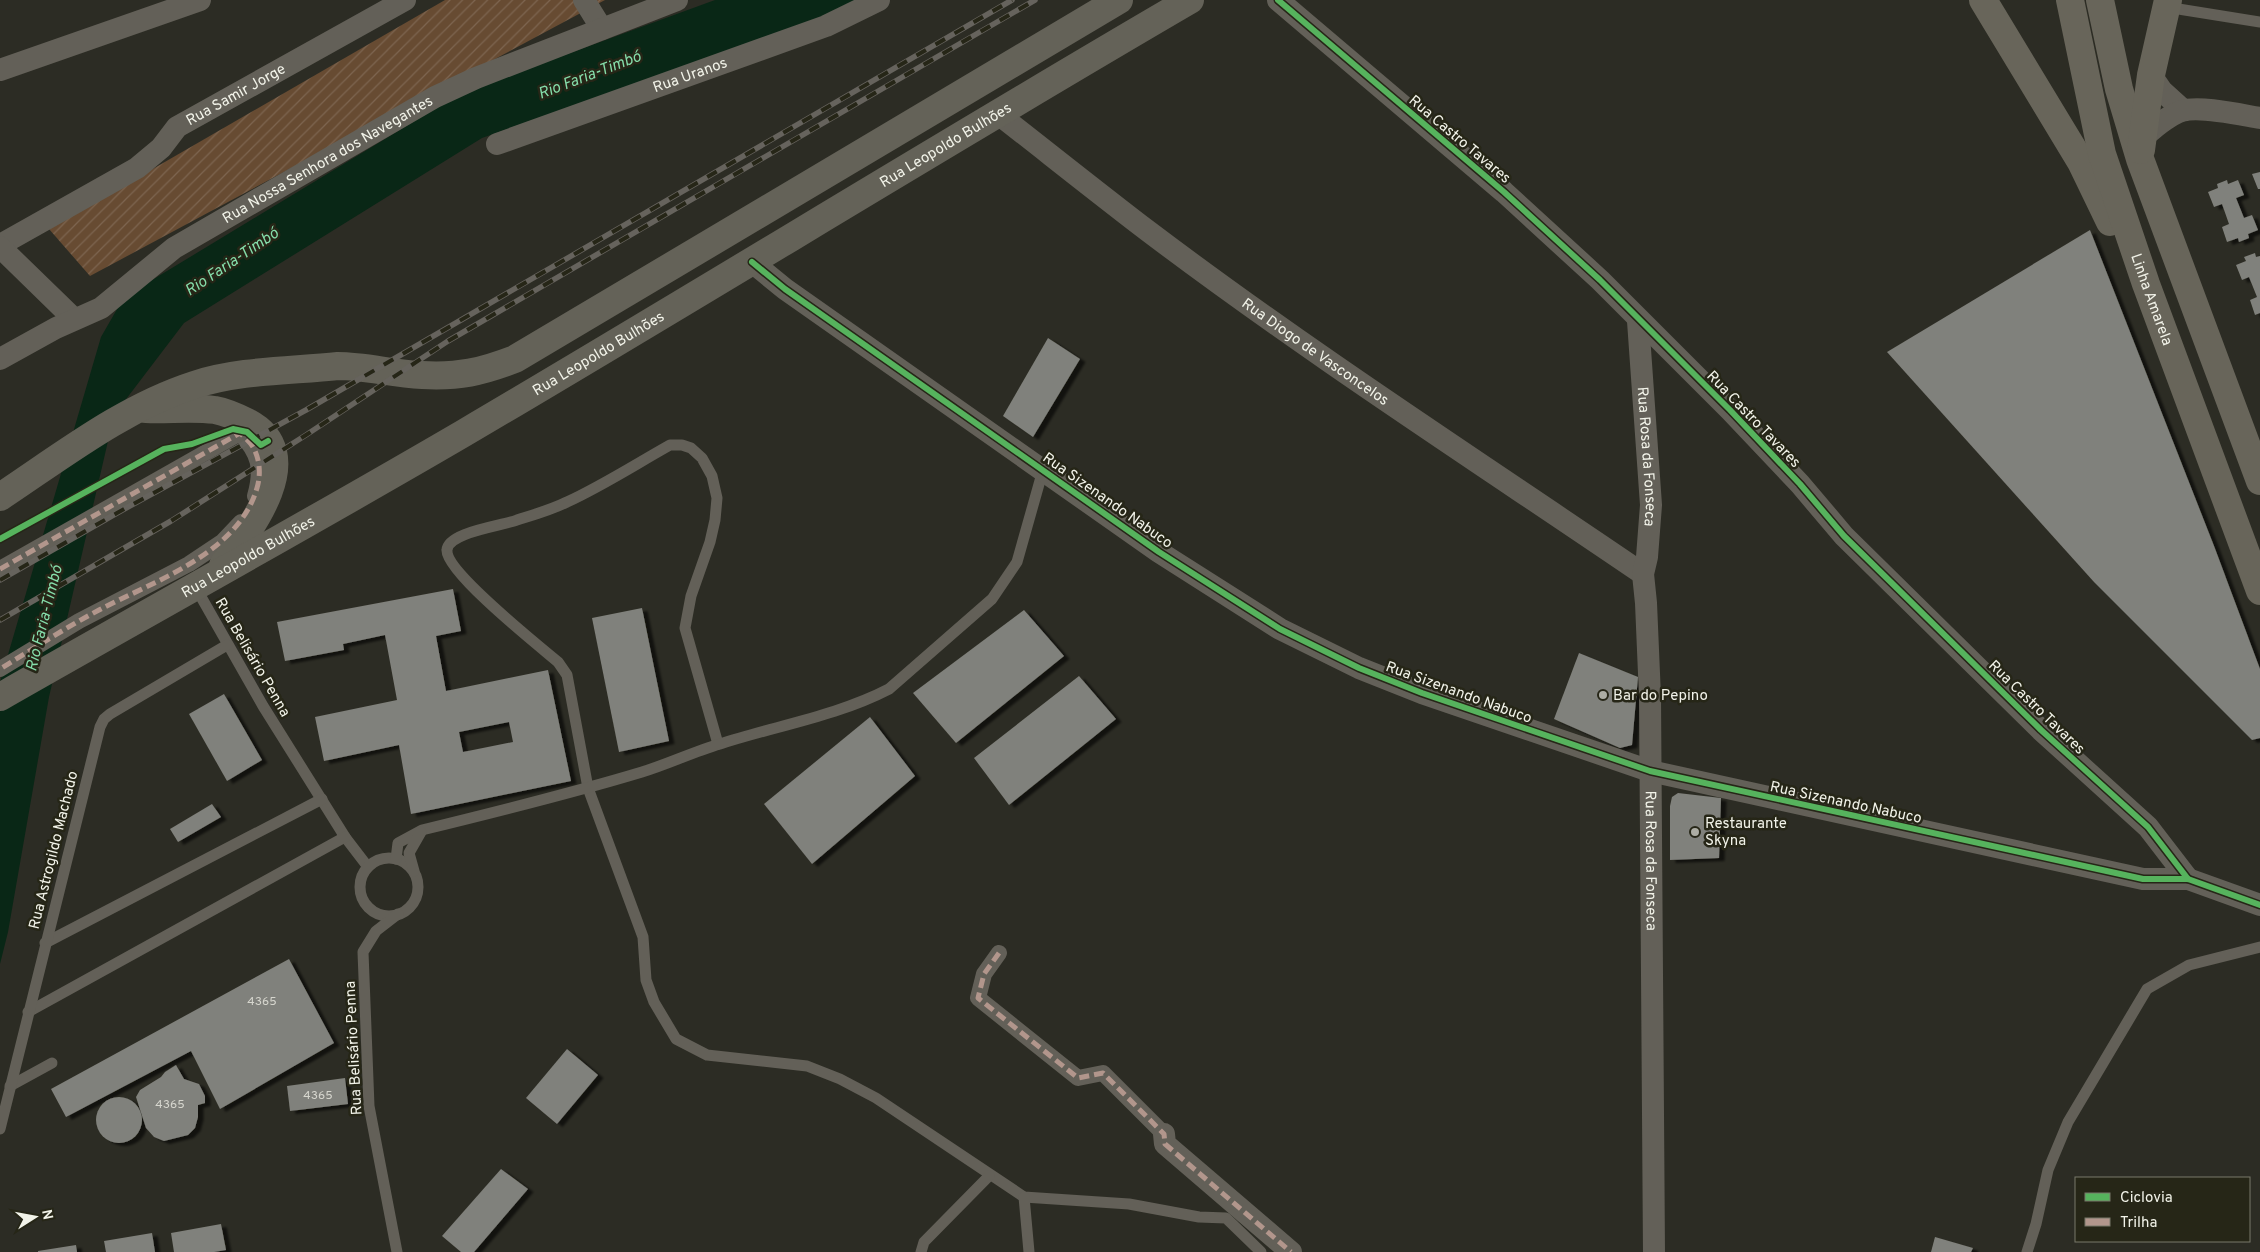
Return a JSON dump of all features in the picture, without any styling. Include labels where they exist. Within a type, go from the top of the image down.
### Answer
[{"type":"highway","points":[[1983,0],[2081,162],[2108,219],[2146,284]]},
{"type":"highway","name":"Linha Amarela","points":[[2070,0],[2102,154],[2146,284],[2260,591]]},
{"type":"highway","points":[[2100,0],[2119,89],[2259,477]]},
{"type":"highway","points":[[2141,148],[2151,75],[2167,4]]},
{"type":"main road","points":[[0,497],[126,415],[194,385],[224,378],[354,366],[420,375],[451,375],[481,372],[515,360],[1119,0]]},
{"type":"main road","name":"Rua Leopoldo Bulhões","points":[[0,697],[461,435],[752,262],[997,113],[1190,0]]},
{"type":"main road","points":[[126,415],[215,410],[236,416],[251,424],[263,432],[268,441],[275,461],[274,474],[256,521],[206,581]]},
{"type":"street","points":[[0,70],[200,0]]},
{"type":"street","name":"Rua Samir Jorge","points":[[0,246],[137,168],[156,153],[177,127],[405,0]]},
{"type":"street","points":[[584,0],[602,29]]},
{"type":"street","name":"Rua Nossa Senhora dos Navegantes","points":[[0,359],[74,319],[101,308],[154,263],[189,238],[435,96],[476,78],[678,0]]},
{"type":"street","name":"Rua Uranos","points":[[498,144],[826,26],[879,0]]},
{"type":"street","name":"Rua Castro Tavares","points":[[1278,0],[1504,192],[1600,280],[1730,410],[1800,484],[1844,536],[2040,730],[2148,827],[2188,878]]},
{"type":"street","points":[[2151,75],[2162,91],[2183,110]]},
{"type":"street","points":[[2141,148],[2160,123],[2183,110],[2214,111],[2260,118]]},
{"type":"street","name":"Rua Diogo de Vasconcelos","points":[[997,113],[1149,231],[1204,271],[1340,368],[1643,574]]},
{"type":"street","points":[[0,246],[74,319]]},
{"type":"street","name":"Rua Sizenando Nabuco","points":[[752,262],[785,289],[1159,552],[1280,629],[1359,668],[1422,693],[1650,771],[2143,879],[2188,878],[2260,905]]},
{"type":"street","name":"Rua Rosa da Fonseca","points":[[1638,320],[1651,505],[1647,557],[1643,574],[1649,665],[1654,1252]]},
{"type":"street","points":[[0,569],[240,433],[253,447],[259,471],[259,481],[255,495],[248,512],[222,542],[189,564],[79,621],[0,669]]},
{"type":"street","points":[[999,953],[984,974],[978,998],[1078,1078],[1103,1073],[1164,1134],[1165,1144],[1291,1252]]},
{"type":"lane","points":[[2167,4],[2260,22]]},
{"type":"lane","points":[[718,744],[685,628],[691,596],[710,542],[717,498],[712,476],[702,458],[691,448],[682,445],[670,445],[567,502],[502,526],[464,534],[454,539],[446,550],[448,558],[475,590],[558,662],[567,675],[588,788],[643,937],[646,980],[651,994],[676,1039],[708,1055],[807,1066],[840,1079],[876,1098],[989,1176],[1024,1197],[1130,1204],[1199,1216],[1226,1218],[1261,1252]]},
{"type":"lane","points":[[396,859],[398,843],[422,830],[588,788],[644,771],[718,744],[872,698],[888,689],[992,599],[1005,582],[1017,562],[1042,470]]},
{"type":"lane","name":"Rua Belisário Penna","points":[[206,581],[227,646],[345,837],[368,866]]},
{"type":"lane","name":"Rua Astrogildo Machado","points":[[0,1129],[100,727],[104,719],[185,669],[227,646]]},
{"type":"lane","points":[[45,943],[322,799]]},
{"type":"lane","points":[[415,875],[410,868],[396,859],[386,858],[376,861],[368,866],[360,884],[364,902],[370,910],[379,914],[398,914],[407,910],[417,894],[415,875],[408,853],[422,830]]},
{"type":"lane","points":[[28,1012],[345,837]]},
{"type":"lane","name":"Rua Belisário Penna","points":[[397,1252],[369,1106],[363,952],[376,931],[398,914]]},
{"type":"lane","points":[[2027,1252],[2036,1224],[2048,1170],[2068,1122],[2147,989],[2189,965],[2260,947]]},
{"type":"lane","points":[[10,1086],[52,1063]]},
{"type":"lane","points":[[921,1252],[924,1242],[989,1176]]},
{"type":"lane","points":[[1024,1197],[1029,1252]]},
{"type":"shaded area","points":[[445,0],[605,0],[90,276],[49,229]]},
{"type":"water","name":"Rio Faria-Timbó","points":[[715,0],[861,0],[848,8],[482,138],[184,323],[114,415],[49,697],[8,932],[0,964],[0,682],[101,337],[124,297],[461,93]]},
{"type":"building","points":[[2260,172],[2260,189],[2258,189],[2252,174]]},
{"type":"building","points":[[2227,180],[2228,184],[2238,180],[2244,195],[2236,198],[2244,218],[2252,215],[2258,230],[2248,234],[2249,238],[2239,242],[2238,238],[2227,242],[2222,227],[2229,224],[2222,204],[2214,207],[2208,192],[2218,188],[2217,184]]},
{"type":"building","points":[[2090,230],[2214,546],[2260,669],[2260,738],[2252,740],[2094,582],[1887,352]]},
{"type":"building","points":[[2255,253],[2256,257],[2260,256],[2260,313],[2255,315],[2250,300],[2257,297],[2249,277],[2242,280],[2236,265],[2246,261],[2244,257]]},
{"type":"building","points":[[1048,338],[1080,359],[1033,437],[1003,416]]},
{"type":"building","points":[[453,589],[461,631],[436,636],[446,691],[548,670],[571,781],[411,814],[399,745],[324,761],[315,717],[397,700],[385,635],[343,644],[344,650],[285,661],[277,622]],"holes":[[[509,722],[513,742],[463,752],[459,732]]]},
{"type":"building","points":[[642,608],[669,741],[619,752],[592,618]]},
{"type":"building","points":[[1024,610],[1064,656],[956,743],[913,693]]},
{"type":"building","points":[[1579,653],[1638,677],[1632,745],[1620,748],[1554,719]]},
{"type":"building","points":[[1079,676],[1116,719],[1009,805],[974,758]]},
{"type":"building","points":[[224,694],[262,760],[227,781],[189,714]]},
{"type":"building","points":[[870,717],[915,776],[812,864],[764,804]]},
{"type":"building","name":"Restaurante Skyna","points":[[1678,793],[1721,798],[1719,858],[1670,860],[1670,806],[1672,797]]},
{"type":"building","points":[[212,804],[221,817],[178,842],[170,829]]},
{"type":"building","points":[[289,959],[334,1043],[220,1109],[191,1051],[66,1117],[51,1089]]},
{"type":"building","points":[[567,1049],[598,1075],[557,1124],[526,1098]]},
{"type":"building","points":[[176,1065],[184,1079],[199,1084],[205,1096],[205,1103],[198,1105],[198,1117],[195,1128],[188,1135],[164,1141],[154,1137],[146,1128],[136,1097],[140,1090]]},
{"type":"building","points":[[345,1078],[348,1104],[290,1111],[287,1086]]},
{"type":"building","points":[[119,1097],[132,1101],[138,1107],[142,1120],[138,1133],[132,1139],[119,1143],[106,1139],[100,1133],[96,1120],[100,1107],[106,1101]]},
{"type":"building","points":[[501,1169],[528,1189],[474,1252],[461,1252],[442,1236]]},
{"type":"building","points":[[221,1224],[226,1250],[214,1252],[174,1252],[171,1233]]},
{"type":"building","points":[[152,1233],[155,1252],[106,1252],[104,1241]]},
{"type":"building","points":[[1935,1237],[1973,1248],[1971,1252],[1931,1252]]},
{"type":"building","points":[[76,1245],[77,1252],[38,1252],[38,1251]]},
{"type":"railway","points":[[0,580],[117,513],[306,410],[1012,0]]},
{"type":"railway","points":[[0,620],[171,521],[448,341],[1035,0]]},
{"type":"marked path","points":[[0,569],[240,433],[253,447],[259,467],[257,488],[247,511],[232,531],[213,548],[192,563],[61,631],[0,669]]},
{"type":"marked path","points":[[999,953],[984,974],[978,998],[1078,1078],[1103,1073],[1164,1134],[1165,1144],[1291,1252]]},
{"type":"cycle path","points":[[1278,0],[1504,192],[1600,280],[1730,410],[1800,484],[1844,536],[2041,730],[2148,827],[2188,879]]},
{"type":"cycle path","points":[[752,262],[785,289],[1159,552],[1280,629],[1359,668],[1422,693],[1650,771],[2143,879],[2188,879],[2260,905]]},
{"type":"cycle path","points":[[0,539],[164,449],[192,444],[233,429],[247,432],[261,445],[268,441]]},
{"type":"place","name":"Bar do Pepino","points":[[1603,695]]},
{"type":"place","name":"Restaurante Skyna","points":[[1695,832]]}]
